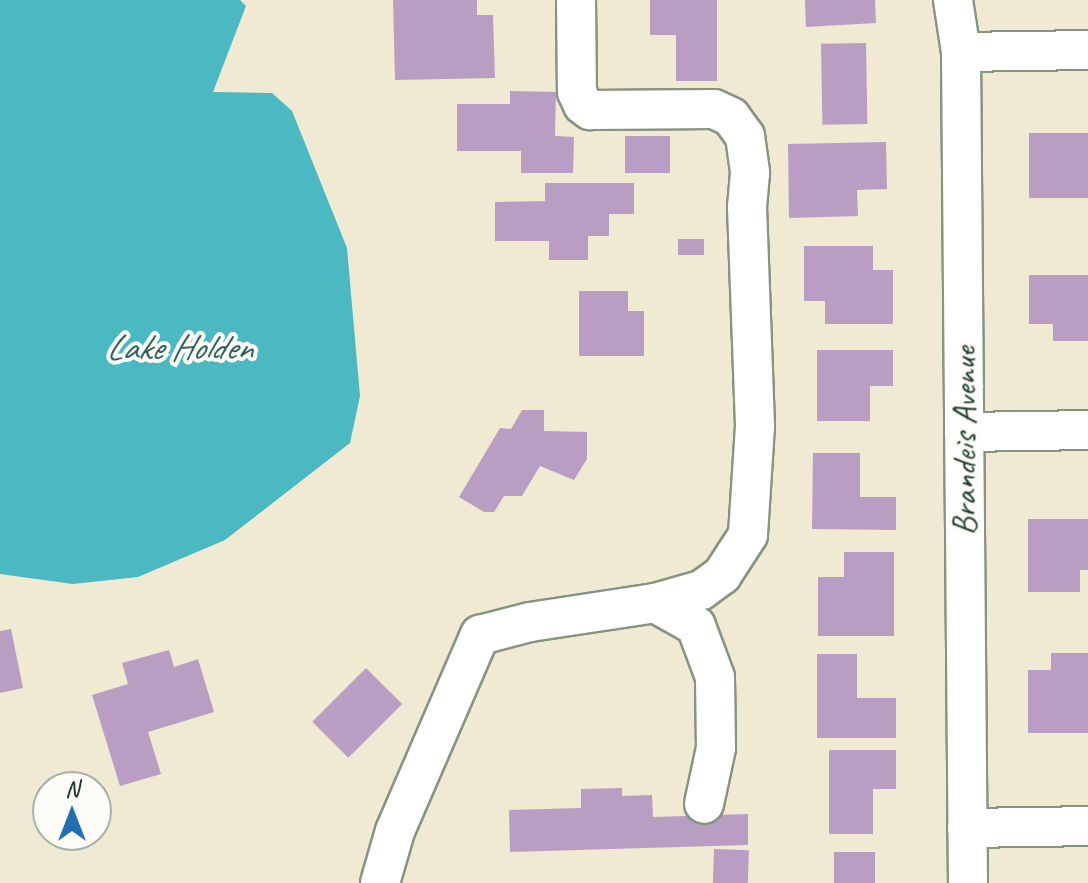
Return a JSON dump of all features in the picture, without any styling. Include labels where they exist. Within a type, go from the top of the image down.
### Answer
[{"type":"street","points":[[380,883],[395,831],[480,635],[530,622],[655,603],[701,590],[722,575],[748,535],[755,426],[747,207],[750,173],[745,136],[731,117],[714,109],[590,110],[577,92],[576,0]]},
{"type":"street","name":"Brandeis Avenue","points":[[953,0],[961,52],[968,883]]},
{"type":"street","points":[[961,52],[1088,50]]},
{"type":"street","points":[[964,432],[1088,430]]},
{"type":"street","points":[[655,603],[696,626],[715,677],[716,748],[704,804]]},
{"type":"street","points":[[967,828],[1088,826]]},
{"type":"water","name":"Lake Holden","points":[[0,0],[240,0],[246,6],[213,92],[272,93],[292,111],[347,248],[360,396],[350,443],[225,540],[138,577],[73,584],[0,574]]},
{"type":"building","points":[[393,0],[477,0],[477,15],[493,15],[495,78],[395,80]]},
{"type":"building","points":[[650,0],[717,0],[717,81],[676,81],[676,35],[650,35]]},
{"type":"building","points":[[805,0],[875,0],[876,23],[806,27]]},
{"type":"building","points":[[866,43],[867,124],[822,125],[821,44]]},
{"type":"building","points":[[510,91],[556,92],[555,136],[574,137],[573,173],[521,173],[521,151],[457,151],[457,104],[510,104]]},
{"type":"building","points":[[1029,133],[1088,133],[1088,198],[1029,198]]},
{"type":"building","points":[[625,136],[670,136],[670,173],[625,173]]},
{"type":"building","points":[[886,142],[887,189],[857,190],[858,216],[789,218],[788,144]]},
{"type":"building","points":[[545,183],[634,183],[634,214],[609,214],[609,236],[588,236],[588,260],[549,260],[549,241],[495,241],[495,202],[545,201]]},
{"type":"building","points":[[678,239],[704,239],[704,255],[678,255]]},
{"type":"building","points":[[804,246],[873,246],[873,270],[893,270],[893,324],[825,324],[825,301],[804,301]]},
{"type":"building","points":[[1029,275],[1088,275],[1088,341],[1053,341],[1053,324],[1029,324]]},
{"type":"building","points":[[579,291],[628,291],[628,311],[644,311],[644,356],[579,356]]},
{"type":"building","points":[[817,350],[893,350],[893,386],[870,386],[870,421],[817,421]]},
{"type":"building","points":[[522,410],[544,410],[544,431],[587,432],[587,459],[574,480],[540,466],[522,496],[504,496],[494,512],[484,512],[459,497],[500,428],[511,429]]},
{"type":"building","points":[[813,453],[860,453],[860,497],[896,497],[896,530],[812,529]]},
{"type":"building","points":[[1028,519],[1088,519],[1088,570],[1080,570],[1080,592],[1028,592]]},
{"type":"building","points":[[844,552],[894,552],[894,636],[818,636],[818,577],[844,577]]},
{"type":"building","points":[[11,629],[23,688],[0,693],[0,631]]},
{"type":"building","points":[[169,650],[174,667],[198,659],[214,712],[148,732],[161,774],[120,786],[92,695],[128,684],[122,663]]},
{"type":"building","points":[[1051,653],[1088,653],[1088,733],[1028,733],[1028,670],[1051,670]]},
{"type":"building","points":[[817,654],[857,654],[857,698],[896,698],[896,738],[817,738]]},
{"type":"building","points":[[366,668],[402,704],[348,758],[312,722]]},
{"type":"building","points":[[829,750],[896,750],[896,789],[873,789],[873,834],[829,834]]},
{"type":"building","points":[[622,788],[622,796],[652,795],[653,817],[748,814],[748,845],[510,852],[509,810],[581,808],[581,789]]},
{"type":"building","points":[[714,849],[749,850],[748,883],[713,883]]},
{"type":"building","points":[[834,852],[875,852],[875,883],[834,883]]}]
